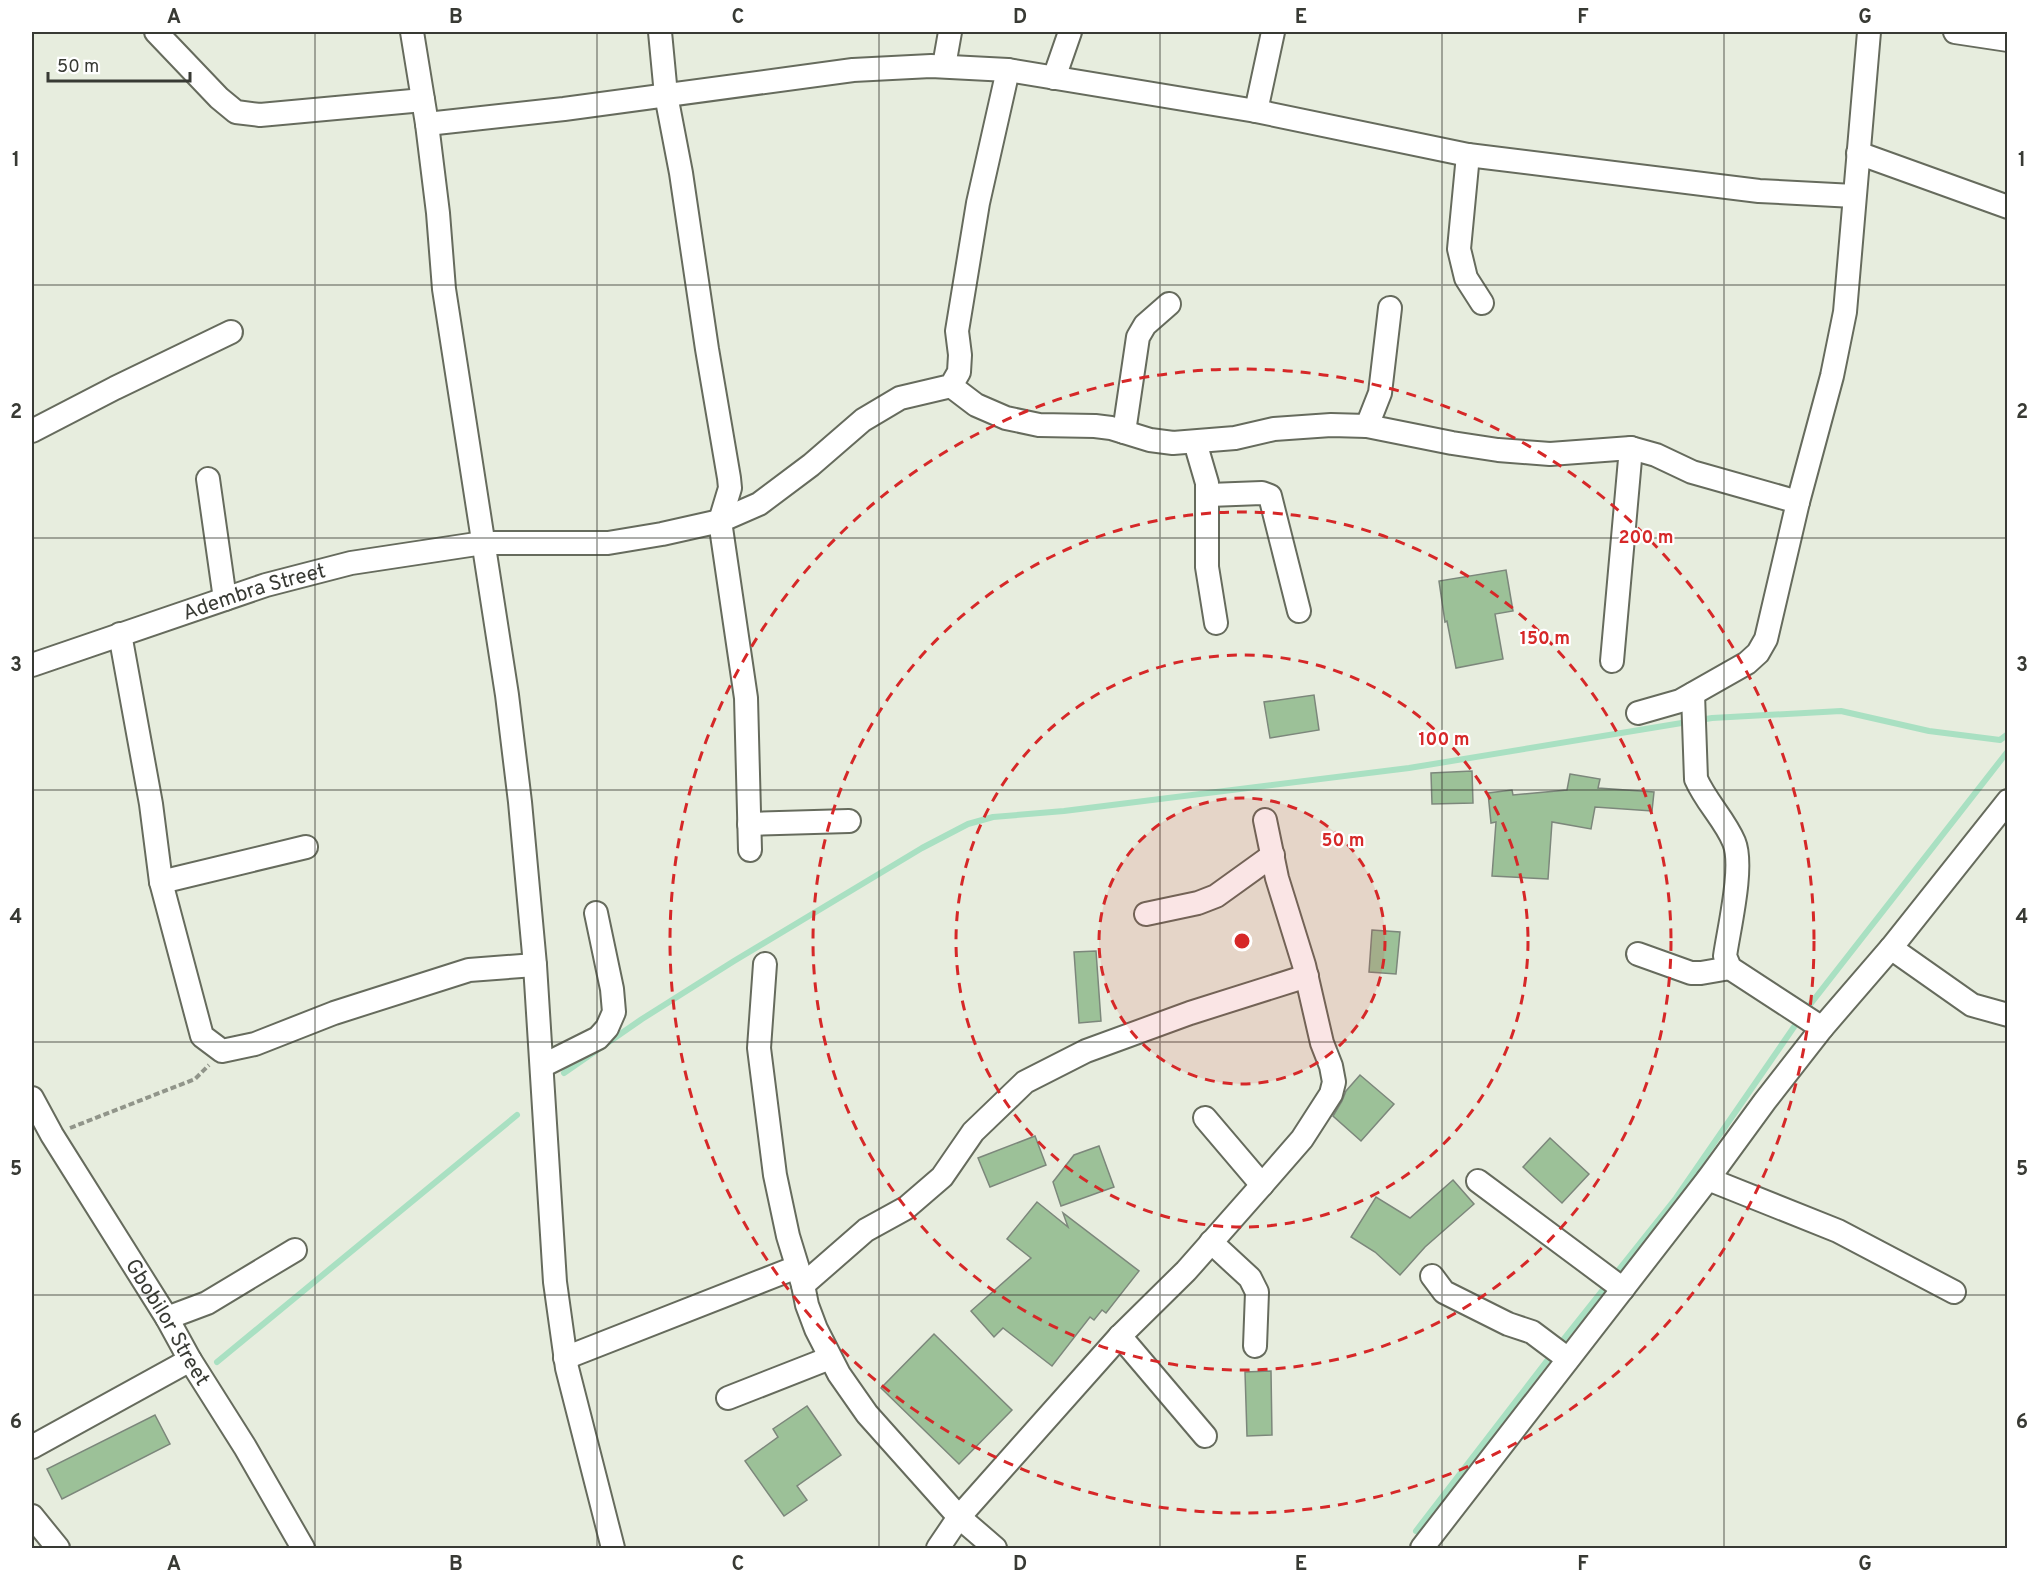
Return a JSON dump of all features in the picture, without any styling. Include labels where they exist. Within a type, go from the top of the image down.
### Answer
[{"type":"street","points":[[412,32],[427,124],[438,213],[444,289],[507,695],[520,802],[535,965],[555,1282],[565,1358],[613,1548]]},
{"type":"street","points":[[660,32],[666,94],[681,173],[706,350],[729,478],[730,488],[720,521],[746,698],[750,850]]},
{"type":"street","points":[[944,66],[950,32]]},
{"type":"street","points":[[1054,78],[1070,32]]},
{"type":"street","points":[[1256,111],[1273,32]]},
{"type":"street","points":[[1810,1020],[1730,968],[1725,956],[1739,862],[1731,837],[1696,779],[1694,711],[1758,653],[1766,639],[1798,502],[1832,376],[1845,312],[1869,32]]},
{"type":"street","points":[[1955,32],[2007,40]]},
{"type":"street","points":[[166,36],[219,98],[236,111],[260,115],[423,100]]},
{"type":"street","points":[[427,124],[853,70],[944,66],[1008,70],[1256,111],[1468,155],[1759,191],[1854,196]]},
{"type":"street","points":[[1008,70],[978,203],[957,331],[960,355],[958,372],[951,386],[976,405],[1005,418],[1039,425],[1095,426],[1150,440],[1173,443],[1235,438],[1274,429],[1331,425],[1367,426],[1452,443],[1508,451],[1550,454],[1631,448],[1656,454],[1692,472],[1798,502]]},
{"type":"street","points":[[1858,153],[2007,207]]},
{"type":"street","points":[[1468,155],[1459,249],[1466,278],[1482,303]]},
{"type":"street","points":[[1124,432],[1138,337],[1145,325],[1169,304]]},
{"type":"street","points":[[1367,426],[1380,393],[1390,308]]},
{"type":"street","points":[[32,431],[114,388],[231,332]]},
{"type":"street","name":"Adembra Street","points":[[32,665],[225,598],[351,563],[483,543],[608,543],[720,521],[759,504],[811,465],[863,420],[900,398],[951,386]]},
{"type":"street","points":[[1195,442],[1209,495],[1207,567],[1216,623]]},
{"type":"street","points":[[1612,660],[1631,448]]},
{"type":"street","points":[[208,479],[225,598]]},
{"type":"street","points":[[1209,495],[1262,493],[1270,496],[1299,611]]},
{"type":"street","points":[[120,634],[151,804],[161,882],[202,1036],[222,1051],[255,1044],[334,1012],[469,970],[535,965]]},
{"type":"street","points":[[1638,713],[1680,701],[1694,711]]},
{"type":"street","points":[[1422,1548],[1708,1179],[1765,1101],[1810,1020],[1891,948],[2007,801]]},
{"type":"street","points":[[938,1548],[959,1517],[1120,1336],[1186,1271],[1302,1139],[1333,1089],[1331,1066],[1322,1043],[1307,976],[1277,879],[1265,820]]},
{"type":"street","points":[[749,824],[849,821]]},
{"type":"street","points":[[161,882],[306,847]]},
{"type":"street","points":[[1146,914],[1198,903],[1216,896],[1273,855]]},
{"type":"street","points":[[542,1066],[598,1038],[607,1028],[614,1012],[612,989],[596,913]]},
{"type":"street","points":[[1891,948],[1972,1005],[2007,1015]]},
{"type":"street","points":[[1638,954],[1691,973],[1730,968]]},
{"type":"street","points":[[765,964],[759,1048],[776,1175],[788,1236],[807,1305],[830,1358],[867,1414],[959,1517],[995,1548]]},
{"type":"street","points":[[565,1358],[800,1276],[866,1230],[906,1208],[942,1177],[973,1132],[1024,1082],[1086,1051],[1190,1013],[1307,976]]},
{"type":"street","name":"Gbobilor Street","points":[[32,1098],[52,1135],[245,1447],[303,1548]]},
{"type":"street","points":[[1205,1118],[1262,1185]]},
{"type":"street","points":[[1708,1179],[1838,1231],[1954,1292]]},
{"type":"street","points":[[1478,1181],[1623,1289]]},
{"type":"street","points":[[1211,1242],[1250,1278],[1257,1292],[1255,1346]]},
{"type":"street","points":[[167,1318],[207,1303],[295,1250]]},
{"type":"street","points":[[1432,1276],[1444,1292],[1508,1324],[1532,1332],[1568,1359]]},
{"type":"street","points":[[1120,1336],[1205,1436]]},
{"type":"street","points":[[728,1398],[830,1358]]},
{"type":"street","points":[[32,1447],[190,1360]]},
{"type":"street","points":[[32,1516],[58,1548]]},
{"type":"path","points":[[52,1135],[195,1079],[222,1051]]},
{"type":"building","points":[[1506,570],[1513,611],[1495,614],[1503,659],[1456,668],[1447,621],[1445,622],[1439,581]]},
{"type":"building","points":[[1314,695],[1319,730],[1270,738],[1264,702]]},
{"type":"building","points":[[1472,771],[1473,803],[1432,804],[1431,773]]},
{"type":"building","points":[[1570,774],[1600,779],[1598,788],[1654,792],[1652,811],[1595,807],[1591,829],[1552,822],[1548,879],[1492,876],[1496,822],[1491,823],[1488,793],[1512,790],[1513,795],[1567,790]]},
{"type":"building","points":[[1372,930],[1400,932],[1396,974],[1369,972]]},
{"type":"building","points":[[1096,951],[1101,1021],[1079,1023],[1074,952]]},
{"type":"building","points":[[1360,1075],[1394,1104],[1361,1141],[1333,1116],[1346,1091]]},
{"type":"building","points":[[1035,1136],[1046,1165],[990,1187],[978,1158]]},
{"type":"building","points":[[1550,1138],[1589,1174],[1562,1203],[1523,1167]]},
{"type":"building","points":[[1099,1146],[1114,1187],[1061,1206],[1053,1182],[1074,1155]]},
{"type":"building","points":[[1453,1180],[1474,1204],[1425,1247],[1400,1275],[1375,1252],[1351,1237],[1376,1197],[1410,1218]]},
{"type":"building","points":[[1037,1202],[1068,1227],[1063,1213],[1139,1271],[1106,1313],[1102,1310],[1094,1320],[1090,1317],[1052,1366],[1003,1328],[994,1337],[971,1311],[1031,1258],[1007,1239]]},
{"type":"building","points":[[934,1334],[1012,1410],[959,1464],[881,1388]]},
{"type":"building","points":[[1271,1371],[1272,1435],[1247,1436],[1245,1372]]},
{"type":"building","points":[[807,1406],[841,1455],[797,1486],[807,1500],[784,1516],[745,1461],[778,1437],[773,1429]]},
{"type":"building","points":[[155,1415],[170,1444],[62,1499],[47,1469]]},
{"type":"waterway","points":[[564,1073],[642,1019],[734,961],[922,848],[968,824],[993,817],[1064,811],[1409,768],[1712,718],[1841,711],[1929,731],[2000,740],[2008,734]]},
{"type":"waterway","points":[[1559,1345],[1676,1198],[1805,1011],[2008,751]]},
{"type":"waterway","points":[[217,1362],[517,1115]]},
{"type":"waterway","points":[[1416,1531],[1553,1353]]}]
